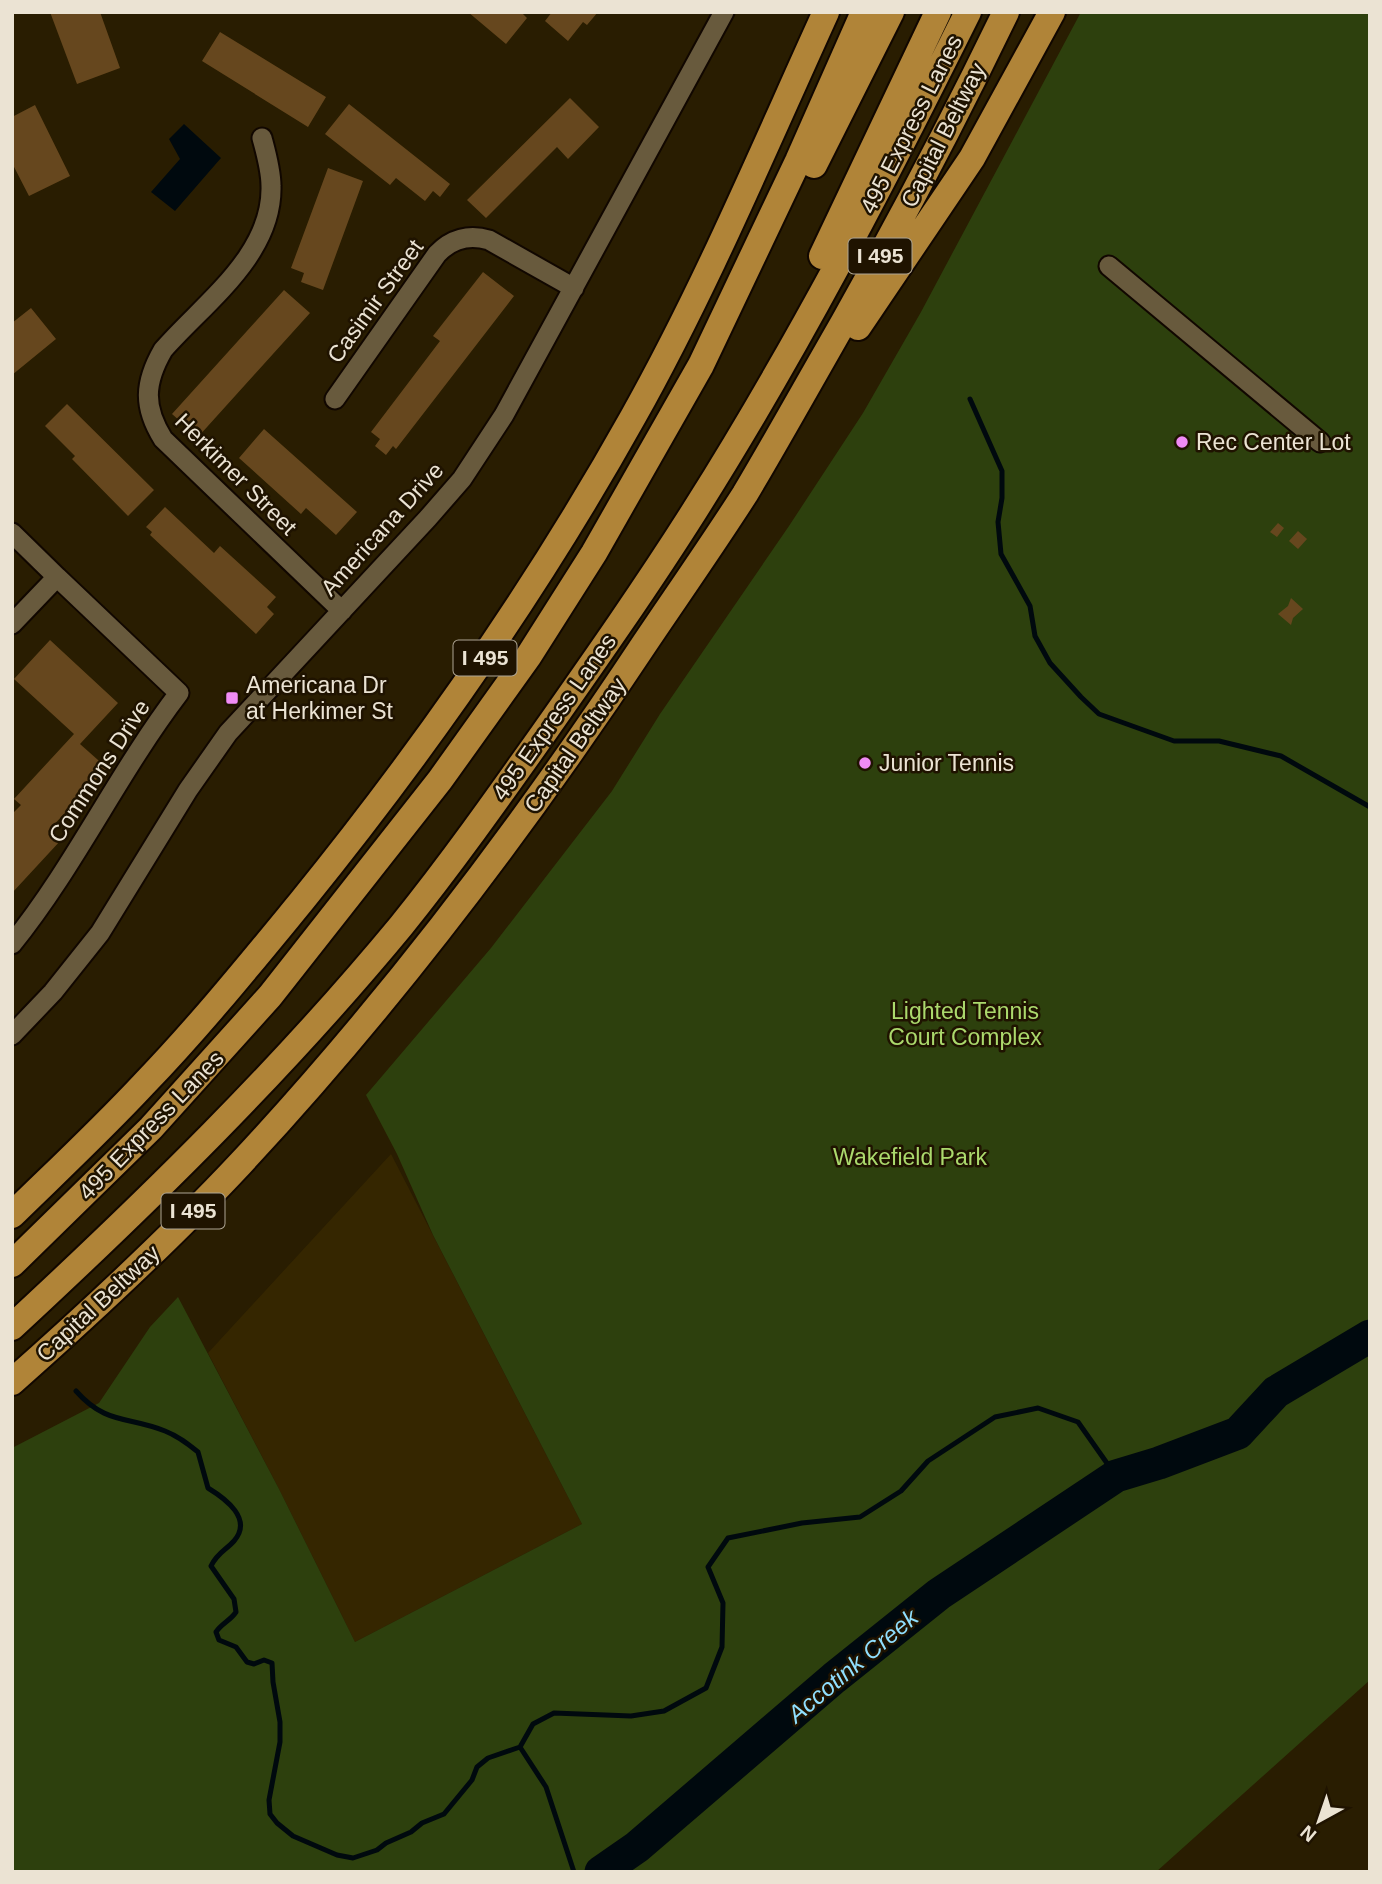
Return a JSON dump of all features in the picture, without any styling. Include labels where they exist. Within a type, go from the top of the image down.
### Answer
[{"type":"highway","name":"I 495","points":[[12,1215],[144,1085],[259,953],[363,825],[494,646],[562,541],[635,414],[730,222],[826,12]]},
{"type":"highway","name":"495 Express Lanes","points":[[12,1265],[169,1109],[221,1052],[330,922],[440,780],[514,677],[594,553],[701,365],[864,12]]},
{"type":"highway","points":[[642,471],[711,360],[773,248],[891,12]]},
{"type":"highway","points":[[696,508],[834,233],[938,12]]},
{"type":"highway","name":"495 Express Lanes","points":[[12,1327],[98,1248],[253,1094],[402,925],[487,813],[559,712],[696,508],[824,289],[968,12]]},
{"type":"highway","name":"Capital Beltway","points":[[12,1382],[90,1312],[238,1166],[361,1028],[463,900],[544,792],[745,494],[926,171],[1006,12]]},
{"type":"highway","points":[[745,494],[972,158],[1052,12]]},
{"type":"street","name":"Americana Drive","points":[[12,1035],[53,992],[100,933],[188,790],[228,733],[462,479],[504,415],[724,12]]},
{"type":"street","name":"Herkimer Street","points":[[262,138],[271,186],[267,220],[259,239],[242,265],[163,350],[150,379],[148,409],[153,424],[163,439],[184,462],[342,611]]},
{"type":"street","name":"Casimir Street","points":[[335,399],[437,254],[453,242],[477,237],[489,240],[574,288]]},
{"type":"street","points":[[1109,266],[1320,442]]},
{"type":"street","name":"Commons Drive","points":[[12,533],[179,693],[136,755],[54,888],[12,944]]},
{"type":"street","points":[[12,624],[57,577]]},
{"type":"shaded area","points":[[184,124],[221,158],[175,211],[151,192],[180,159],[169,139]]},
{"type":"shaded area","points":[[391,1154],[582,1524],[355,1642],[208,1353]]},
{"type":"green space","name":"Wakefield Park","points":[[1081,12],[1370,12],[1370,1680],[1156,1872],[12,1872],[12,1448],[99,1403],[150,1327],[178,1297],[279,1489],[355,1642],[582,1524],[433,1235],[397,1154],[366,1095],[491,948],[612,791],[660,714],[789,526],[863,413],[921,312]]},
{"type":"building","points":[[50,12],[100,12],[120,68],[77,84]]},
{"type":"building","points":[[468,12],[521,12],[527,18],[506,44]]},
{"type":"building","points":[[552,12],[598,12],[587,25],[583,22],[568,41],[545,21]]},
{"type":"building","points":[[220,32],[326,97],[308,127],[202,61]]},
{"type":"building","points":[[570,98],[599,127],[568,159],[557,147],[486,218],[467,200]]},
{"type":"building","points":[[349,104],[450,184],[440,197],[433,191],[425,201],[396,178],[390,185],[325,134]]},
{"type":"building","points":[[35,105],[70,176],[29,196],[12,163],[12,117]]},
{"type":"building","points":[[328,168],[363,181],[323,290],[301,282],[304,273],[291,268]]},
{"type":"building","points":[[483,272],[514,296],[396,449],[393,446],[386,455],[375,446],[380,439],[371,432],[440,341],[433,336]]},
{"type":"building","points":[[284,290],[310,313],[198,437],[172,414]]},
{"type":"building","points":[[31,308],[56,339],[12,375],[12,323]]},
{"type":"building","points":[[67,404],[154,490],[128,516],[72,459],[75,456],[45,426]]},
{"type":"building","points":[[264,429],[357,512],[336,535],[306,508],[301,514],[239,458]]},
{"type":"building","points":[[165,507],[214,553],[220,546],[276,597],[267,607],[274,614],[256,634],[150,535],[152,532],[146,527]]},
{"type":"building","points":[[1278,523],[1284,528],[1277,537],[1270,532]]},
{"type":"building","points":[[1298,531],[1307,539],[1298,549],[1289,541]]},
{"type":"building","points":[[1291,598],[1303,609],[1293,618],[1291,625],[1278,614],[1288,606]]},
{"type":"building","points":[[50,640],[118,703],[80,744],[107,768],[49,830],[61,840],[12,893],[12,814],[21,805],[14,799],[74,734],[14,679]]},
{"type":"waterway","points":[[970,399],[1002,471],[1002,498],[998,522],[1001,554],[1030,606],[1035,636],[1050,663],[1081,697],[1099,714],[1174,741],[1219,741],[1281,756],[1370,807]]},
{"type":"waterway","name":"Accotink Creek","points":[[601,1872],[637,1847],[834,1678],[939,1594],[1116,1476],[1238,1433],[1276,1392],[1370,1336]]},
{"type":"waterway","points":[[76,1391],[87,1402],[108,1415],[165,1431],[198,1452],[208,1488],[229,1504],[239,1517],[239,1533],[211,1566],[234,1599],[236,1612],[216,1632],[219,1640],[236,1647],[247,1662],[254,1664],[264,1660],[272,1663],[280,1742],[269,1800],[270,1814],[293,1836],[337,1855],[353,1858],[377,1850],[422,1823],[444,1814],[472,1780],[477,1767],[488,1758],[520,1747]]},
{"type":"waterway","name":"Accotink Creek","points":[[574,1872],[546,1787],[520,1747],[533,1724],[554,1713],[631,1716],[664,1711],[706,1688],[722,1647],[723,1603],[708,1567],[728,1538],[802,1523],[860,1517],[901,1491],[928,1461],[995,1417],[1038,1408],[1078,1422],[1116,1476]]},
{"type":"place","name":"Rec Center Lot","points":[[1182,442]]},
{"type":"place","name":"Americana Dr at Herkimer St","points":[[232,698]]},
{"type":"place","name":"Junior Tennis","points":[[865,763]]},
{"type":"park label","name":"Lighted Tennis Court Complex","points":[[965,1024]]}]
